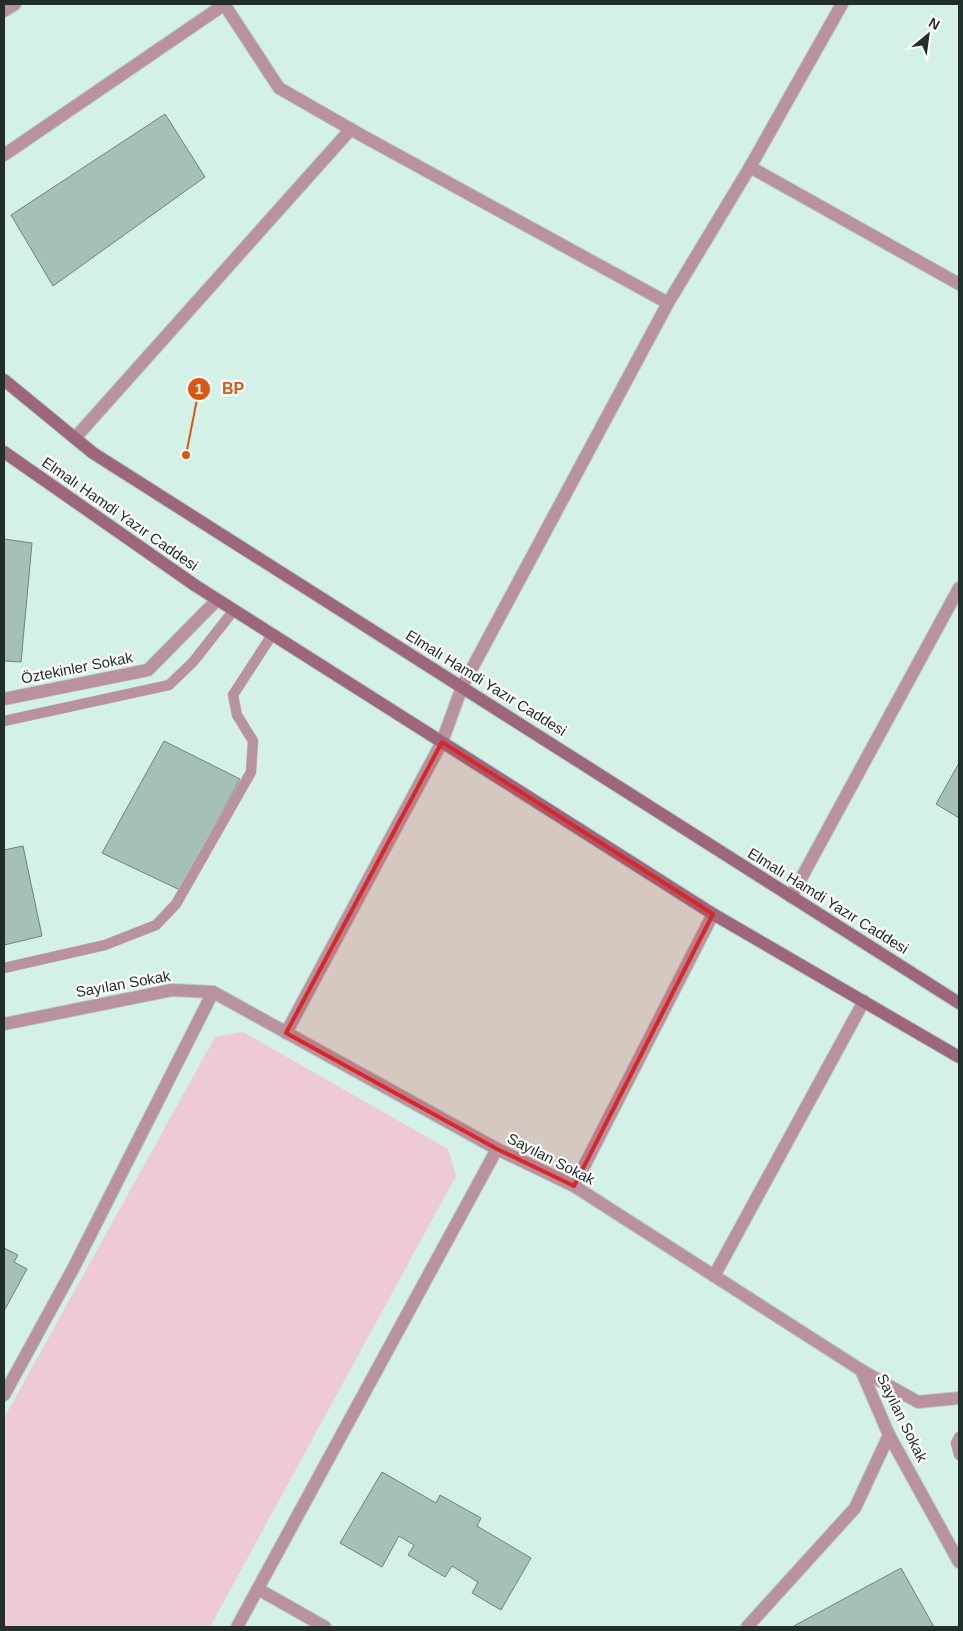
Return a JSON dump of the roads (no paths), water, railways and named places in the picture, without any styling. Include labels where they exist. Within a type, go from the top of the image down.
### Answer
[{"type":"main road","name":"Elmalı Hamdi Yazır Caddesi","points":[[4,380],[93,453],[959,1003]]},
{"type":"main road","name":"Elmalı Hamdi Yazır Caddesi","points":[[4,452],[217,600],[272,635],[713,914],[959,1057]]},
{"type":"street","points":[[4,11],[15,4]]},
{"type":"street","points":[[4,155],[225,4],[279,88],[668,303]]},
{"type":"street","points":[[286,1033],[442,742],[462,687],[668,303],[750,167],[842,4]]},
{"type":"street","points":[[75,438],[351,129]]},
{"type":"street","points":[[750,167],[959,284]]},
{"type":"street","points":[[791,897],[959,588]]},
{"type":"street","name":"Öztekinler Sokak","points":[[4,699],[148,670],[217,600]]},
{"type":"street","points":[[574,1186],[713,914]]},
{"type":"street","name":"Sayılan Sokak","points":[[4,1024],[172,990],[214,992],[497,1149],[574,1186],[861,1370],[889,1435],[959,1562]]},
{"type":"street","points":[[4,1395],[74,1267],[214,992]]},
{"type":"street","points":[[714,1276],[864,1001]]},
{"type":"street","points":[[237,1627],[497,1149]]},
{"type":"street","points":[[861,1370],[918,1402],[959,1398]]},
{"type":"street","points":[[747,1627],[855,1508],[889,1435]]},
{"type":"street","points":[[258,1589],[325,1627]]},
{"type":"lane","points":[[4,721],[169,685],[193,662],[234,610]]},
{"type":"lane","points":[[4,968],[106,945],[156,925],[176,904],[251,772],[253,741],[237,716],[233,695],[272,635]]},
{"type":"lane","points":[[959,1436],[956,1443],[959,1455]]},
{"type":"place","name":"BP","points":[[186,455]]}]
